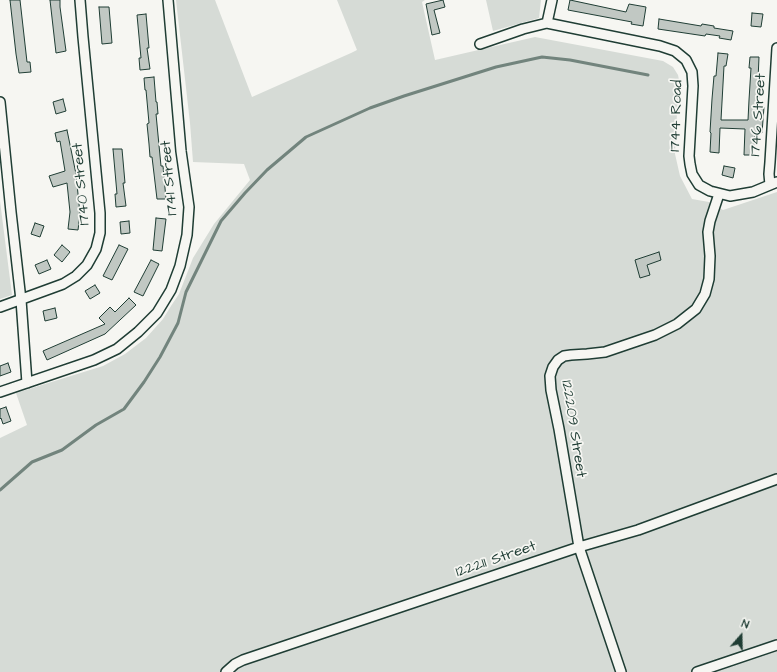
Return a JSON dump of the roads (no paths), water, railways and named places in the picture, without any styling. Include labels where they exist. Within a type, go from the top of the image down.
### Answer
[{"type":"street","name":"1740 Street","points":[[0,306],[21,300],[63,284],[76,276],[87,265],[96,249],[100,233],[100,213],[82,37],[80,0]]},
{"type":"street","name":"1741 Street","points":[[0,392],[94,360],[117,349],[138,332],[157,313],[170,290],[180,266],[187,235],[189,207],[181,151],[168,0]]},
{"type":"street","points":[[547,23],[552,0]]},
{"type":"street","name":"1744 Road","points":[[480,44],[523,29],[547,23],[660,46],[675,51],[686,60],[692,72],[693,86],[689,156],[692,174],[699,185],[710,191],[730,196],[753,192],[774,184]]},
{"type":"street","name":"1746 Street","points":[[774,184],[769,174],[777,48]]},
{"type":"street","points":[[0,102],[21,300],[27,383]]},
{"type":"street","name":"122209 Street","points":[[620,672],[579,547],[551,390],[550,376],[553,367],[558,360],[564,356],[571,354],[606,352],[626,346],[655,335],[677,324],[696,309],[705,294],[709,279],[710,256],[708,232],[719,194]]},
{"type":"street","name":"122211 Street","points":[[226,672],[234,664],[243,660],[579,547],[638,530],[777,479]]},
{"type":"street","points":[[697,672],[777,645]]},
{"type":"waterway","points":[[0,490],[32,462],[62,450],[96,425],[124,409],[160,357],[178,323],[186,292],[221,221],[267,170],[306,137],[370,108],[404,96],[496,67],[542,57],[570,60],[648,75]]}]
